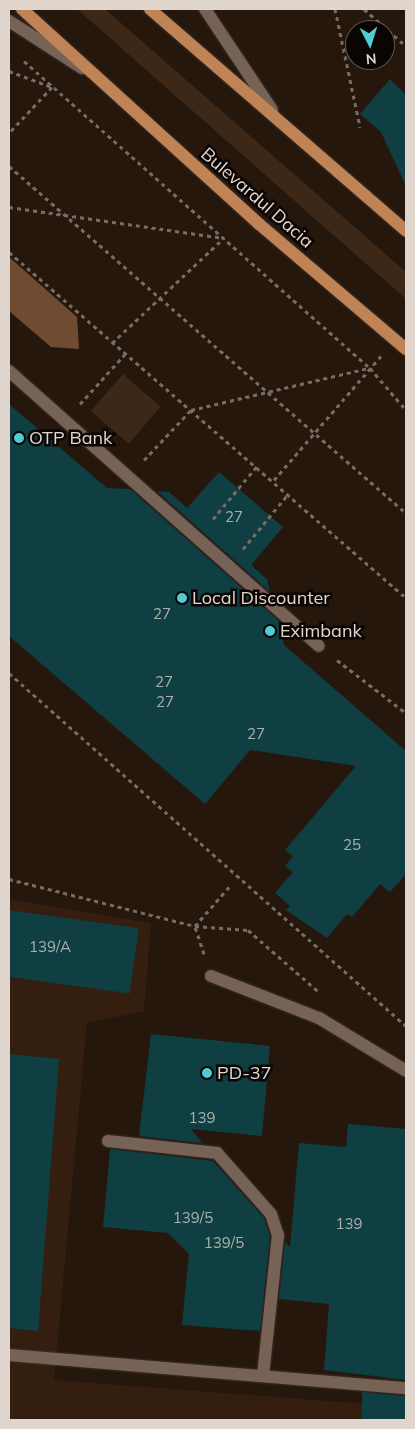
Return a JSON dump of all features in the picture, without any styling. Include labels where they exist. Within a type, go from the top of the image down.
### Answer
[{"type":"main road","name":"Bulevardul Dacia","points":[[22,9],[86,70],[406,349]]},
{"type":"main road","points":[[150,9],[272,110],[406,231]]},
{"type":"street","points":[[205,9],[272,110]]},
{"type":"street","name":"Bulevardul Dacia","points":[[9,21],[86,70]]},
{"type":"street","points":[[9,371],[319,646]]},
{"type":"street","points":[[211,976],[319,1018],[406,1070]]},
{"type":"street","points":[[108,1141],[217,1153],[271,1214],[278,1235],[263,1375]]},
{"type":"street","points":[[9,1355],[406,1388]]},
{"type":"path","points":[[335,9],[360,126]]},
{"type":"path","points":[[364,9],[406,46]]},
{"type":"path","points":[[16,54],[370,368],[406,410]]},
{"type":"path","points":[[9,71],[52,87]]},
{"type":"path","points":[[9,133],[52,87]]},
{"type":"path","points":[[9,166],[406,513]]},
{"type":"path","points":[[9,206],[225,238]]},
{"type":"path","points":[[112,343],[225,238]]},
{"type":"path","points":[[9,252],[124,354],[289,493],[406,598]]},
{"type":"path","points":[[65,421],[124,354]]},
{"type":"path","points":[[129,477],[191,410],[370,368]]},
{"type":"path","points":[[274,480],[370,368]]},
{"type":"path","points":[[198,538],[257,466]]},
{"type":"path","points":[[229,565],[289,493]]},
{"type":"path","points":[[319,646],[406,713]]},
{"type":"path","points":[[9,673],[406,1026]]},
{"type":"path","points":[[9,879],[195,926],[248,930],[322,994]]},
{"type":"path","points":[[195,926],[229,887]]},
{"type":"path","points":[[195,926],[211,976]]},
{"type":"shaded area","points":[[77,9],[105,9],[406,272],[406,299]]},
{"type":"shaded area","points":[[9,257],[77,317],[79,349],[51,347],[9,311]]},
{"type":"shaded area","points":[[123,374],[161,407],[129,444],[91,411]]},
{"type":"shaded area","points":[[9,899],[151,923],[144,1011],[87,1023],[54,1380],[406,1407],[406,1420],[9,1420]]},
{"type":"building","points":[[390,79],[406,95],[406,186],[381,132],[360,114]]},
{"type":"building","points":[[9,404],[107,488],[130,489],[278,620],[284,645],[406,751],[406,874],[390,892],[380,884],[352,917],[347,914],[327,938],[286,910],[290,906],[275,893],[293,872],[285,866],[293,856],[285,850],[356,766],[250,750],[205,804],[9,636]]},
{"type":"building","points":[[219,472],[283,527],[251,565],[267,579],[270,592],[157,491],[169,492],[187,508]]},
{"type":"building","points":[[9,910],[139,928],[130,994],[9,977]]},
{"type":"building","name":"PD-37","points":[[151,1034],[270,1046],[262,1136],[191,1129],[202,1143],[139,1136]]},
{"type":"building","points":[[9,1054],[59,1059],[38,1331],[9,1328]]},
{"type":"building","points":[[348,1124],[406,1129],[406,1380],[324,1370],[329,1304],[279,1299],[285,1242],[290,1247],[299,1143],[346,1147]]},
{"type":"building","points":[[110,1149],[213,1161],[264,1218],[270,1236],[260,1331],[182,1325],[189,1254],[168,1233],[103,1227]]},
{"type":"building","points":[[362,1392],[406,1396],[406,1420],[362,1420]]},
{"type":"place","name":"OTP Bank","points":[[19,438]]},
{"type":"place","name":"Local Discounter","points":[[182,598]]},
{"type":"place","name":"Eximbank","points":[[270,631]]},
{"type":"place","name":"PD-37","points":[[207,1073]]}]
